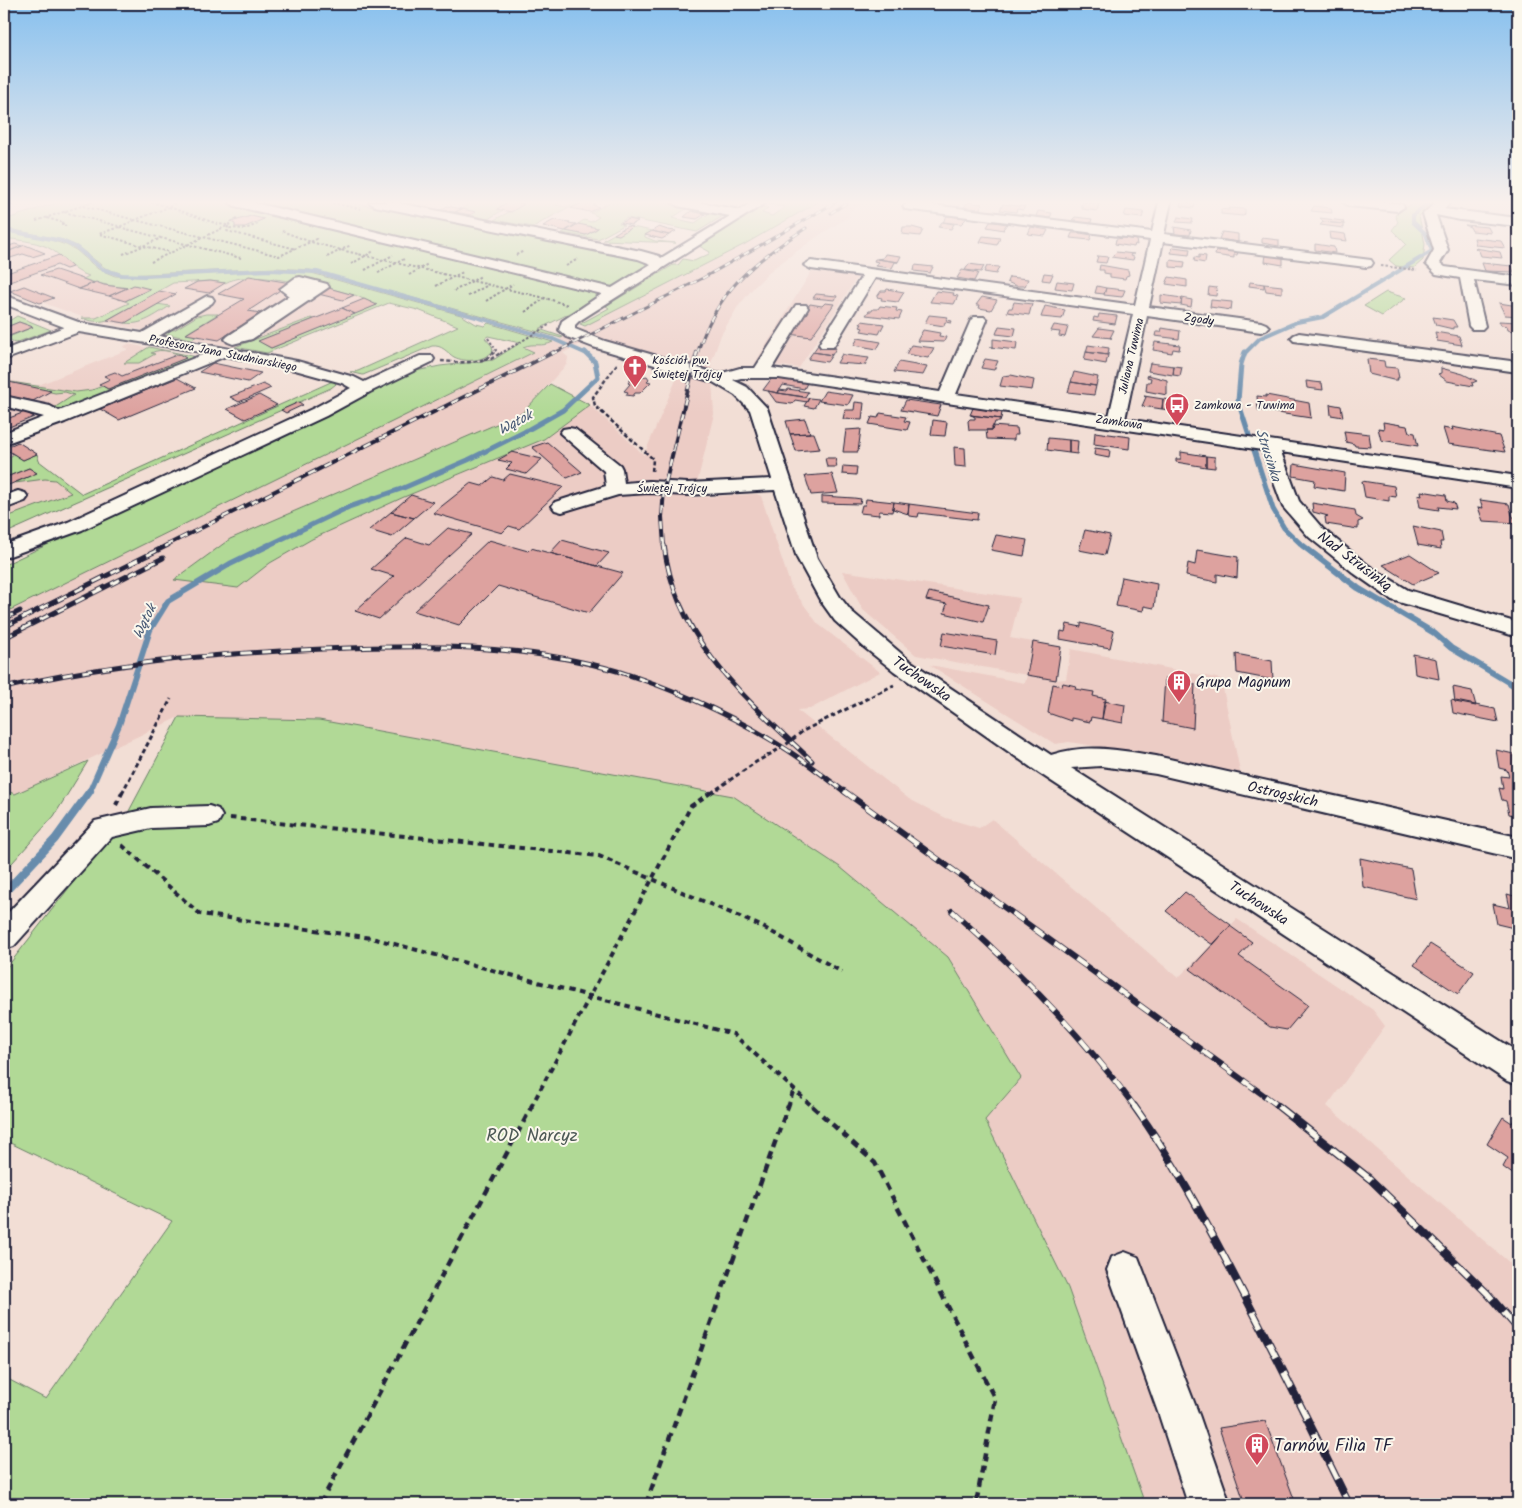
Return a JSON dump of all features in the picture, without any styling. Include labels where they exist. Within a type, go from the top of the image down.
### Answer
[{"type":"street","name":"Tuchowska","points":[[649,272],[567,324],[567,330],[572,334],[626,352],[719,378],[740,391],[758,408],[807,558],[831,600],[843,616],[873,643],[915,675],[1048,766],[1518,1070]]},
{"type":"street","name":"Zgody","points":[[866,272],[1261,327]]},
{"type":"street","name":"Juliana Tuwima","points":[[1116,422],[1149,272]]},
{"type":"street","points":[[1448,272],[1518,281]]},
{"type":"street","points":[[531,273],[607,291]]},
{"type":"street","points":[[828,344],[871,273]]},
{"type":"street","points":[[1466,275],[1477,326]]},
{"type":"street","points":[[300,281],[322,287],[247,336],[233,339],[310,289],[299,287],[291,292],[286,289],[300,281]]},
{"type":"street","name":"Profesora Jana Studniarskiego","points":[[4,299],[78,327],[223,352],[313,370],[348,380],[364,388]]},
{"type":"street","points":[[144,338],[207,300]]},
{"type":"street","points":[[761,372],[801,308]]},
{"type":"street","points":[[946,398],[979,320]]},
{"type":"street","points":[[4,355],[78,327]]},
{"type":"street","points":[[1298,338],[1518,367]]},
{"type":"street","points":[[4,439],[223,352]]},
{"type":"street","points":[[4,552],[75,526],[320,412],[364,388],[426,360]]},
{"type":"street","name":"Zamkowa","points":[[719,378],[740,373],[779,373],[1518,482]]},
{"type":"street","points":[[4,401],[44,410],[59,418]]},
{"type":"street","points":[[569,433],[613,469],[616,489]]},
{"type":"street","name":"Nad Strusinką","points":[[1267,444],[1290,502],[1316,533],[1362,570],[1400,595],[1518,630]]},
{"type":"street","name":"Świętej Trójcy","points":[[562,506],[616,489],[649,487],[688,489],[784,484]]},
{"type":"street","name":"Ostrogskich","points":[[1048,766],[1070,758],[1102,756],[1156,765],[1518,848]]},
{"type":"street","points":[[4,937],[104,828],[151,818],[210,816]]},
{"type":"street","points":[[1125,1270],[1180,1415],[1209,1504]]},
{"type":"path","points":[[439,272],[546,298],[571,306]]},
{"type":"path","points":[[436,286],[462,272]]},
{"type":"path","points":[[454,291],[488,272]]},
{"type":"path","points":[[486,301],[531,273]]},
{"type":"path","points":[[468,296],[489,285]]},
{"type":"path","points":[[525,312],[546,298]]},
{"type":"path","points":[[426,360],[450,362],[491,360],[549,325]]},
{"type":"path","points":[[484,359],[495,353],[496,350],[488,338]]},
{"type":"path","points":[[626,352],[593,397],[595,406],[653,459],[649,487]]},
{"type":"path","points":[[320,1504],[690,806],[756,762],[783,747],[803,732],[915,675]]},
{"type":"path","points":[[171,699],[104,828],[200,914],[372,938],[733,1034],[875,1163],[995,1398],[976,1504]]},
{"type":"path","points":[[210,816],[599,856],[763,927],[842,972]]},
{"type":"path","points":[[646,1504],[794,1090]]},
{"type":"shaded area","points":[[4,272],[88,272],[105,280],[249,275],[298,279],[392,302],[267,353],[94,321],[4,289]]},
{"type":"shaded area","points":[[691,272],[769,272],[754,287],[737,308],[721,335],[711,363],[714,414],[697,483],[689,498],[757,494],[761,496],[791,587],[818,624],[880,672],[810,709],[797,710],[909,799],[946,818],[979,828],[992,819],[1178,978],[1237,919],[1373,1010],[1385,1026],[1327,1106],[1518,1270],[1518,1504],[1145,1504],[1068,1288],[985,1120],[1021,1078],[179,717],[15,794],[4,790],[4,613],[533,352],[522,347],[533,344],[545,346]],"holes":[[[595,337],[682,362],[644,455],[590,405],[544,439],[404,497],[312,539],[270,563],[238,588],[175,580],[231,539],[522,413],[567,364],[568,357],[563,353]]]},
{"type":"shaded area","points":[[811,272],[858,276],[799,368],[755,363]]},
{"type":"shaded area","points":[[128,344],[194,357],[17,424],[21,430],[5,449],[23,460],[37,454],[39,461],[81,494],[4,528],[4,379],[36,386],[129,349],[123,347]]},
{"type":"shaded area","points":[[842,571],[1020,598],[1010,638],[1033,642],[1028,675],[1056,680],[1066,679],[1071,649],[1221,679],[1242,781],[1108,748],[1069,742],[1055,744],[930,665],[1025,683],[1027,675],[916,655],[863,610]]},
{"type":"green space","points":[[81,272],[106,272],[115,276],[144,277],[237,272],[309,272],[461,315],[476,324],[485,326],[488,323],[553,342],[545,345],[523,347],[534,352],[4,613],[4,565],[416,371],[440,366],[493,360],[520,343],[488,336],[485,338],[492,346],[493,351],[485,357],[475,360],[459,359],[442,348],[432,346],[363,375],[350,372],[358,371],[458,326],[418,310],[389,303],[267,353],[235,347],[311,318],[314,319],[259,341],[271,348],[376,305],[355,295],[343,300],[353,295],[325,287],[269,324],[272,327],[262,327],[322,287],[259,277],[235,279],[225,283],[210,281],[173,283],[107,320],[91,321],[81,318],[96,318],[129,303],[125,301],[149,289],[99,283],[83,279],[89,276]]},
{"type":"green space","points":[[118,272],[182,272],[126,275]]},
{"type":"green space","points":[[319,272],[634,272],[574,311],[539,329],[563,337]]},
{"type":"green space","points":[[661,272],[690,272],[585,326],[580,324],[609,308],[606,306]]},
{"type":"green space","points":[[1386,292],[1406,298],[1382,316],[1364,306]]},
{"type":"green space","points":[[157,304],[170,306],[143,321],[131,324],[125,323]]},
{"type":"green space","points":[[218,314],[187,333],[197,336],[192,339],[161,333],[167,329],[174,330],[197,316]]},
{"type":"green space","points":[[17,316],[51,330],[15,343],[4,339],[33,327],[19,322],[4,328],[4,324]]},
{"type":"green space","points":[[149,347],[197,357],[57,411],[54,408],[74,395],[65,392],[55,393],[4,381],[76,392],[92,390],[103,386],[108,389],[186,358],[174,353],[155,351],[151,353],[155,354],[139,363],[124,363]]},
{"type":"green space","points":[[333,381],[336,384],[331,388],[4,534],[4,518],[71,493],[55,480],[45,479],[15,483],[36,473],[29,468],[4,478],[4,474],[8,470],[4,461],[14,454],[23,460],[37,454],[39,461],[82,494]]},
{"type":"green space","points":[[550,384],[590,405],[544,439],[404,497],[312,539],[270,563],[238,588],[174,580],[230,539],[522,413]]},
{"type":"green space","name":"ROD Narcyz","points":[[179,717],[319,720],[733,796],[840,867],[948,957],[1021,1078],[985,1120],[1068,1288],[1145,1504],[4,1504],[4,1377],[46,1399],[172,1221],[4,1140],[4,971],[129,811]]},
{"type":"green space","points":[[88,761],[54,816],[4,872],[4,790],[15,794]]},
{"type":"building","points":[[9,272],[36,272],[4,284],[4,274]]},
{"type":"building","points":[[48,272],[63,272],[94,283],[79,289],[40,275]]},
{"type":"building","points":[[961,272],[978,273],[974,281],[957,278]]},
{"type":"building","points":[[1128,272],[1129,275],[1125,279],[1110,277],[1110,274],[1104,273]]},
{"type":"building","points":[[1044,273],[1053,274],[1050,281],[1042,280]]},
{"type":"building","points":[[249,276],[291,283],[248,311],[261,313],[219,340],[186,334],[244,299],[218,294]]},
{"type":"building","points":[[1009,277],[1028,279],[1025,286],[1016,286],[1007,282]]},
{"type":"building","points":[[1169,277],[1187,280],[1187,287],[1166,284]]},
{"type":"building","points":[[1057,281],[1074,283],[1072,290],[1055,288]]},
{"type":"building","points":[[96,282],[127,288],[109,296],[79,289]]},
{"type":"building","points":[[197,282],[225,283],[209,293],[184,289]]},
{"type":"building","points":[[1250,282],[1264,284],[1264,288],[1249,286]]},
{"type":"building","points":[[1264,284],[1282,286],[1282,293],[1266,291]]},
{"type":"building","points":[[134,285],[150,289],[125,301],[109,296]]},
{"type":"building","points":[[24,286],[54,298],[40,303],[10,291]]},
{"type":"building","points":[[1097,286],[1106,288],[1104,294],[1095,293]]},
{"type":"building","points":[[325,287],[354,295],[343,300],[314,293]]},
{"type":"building","points":[[1209,287],[1217,288],[1216,296],[1208,295]]},
{"type":"building","points":[[1106,288],[1125,290],[1122,297],[1104,295]]},
{"type":"building","points":[[887,289],[904,292],[898,302],[881,300],[882,298],[877,297],[881,291],[886,291]]},
{"type":"building","points":[[159,291],[176,294],[125,323],[107,320]]},
{"type":"building","points":[[936,291],[954,293],[953,295],[958,296],[954,304],[930,302]]},
{"type":"building","points":[[816,294],[837,296],[835,300],[813,298]]},
{"type":"building","points":[[1161,295],[1182,298],[1181,305],[1161,303]]},
{"type":"building","points":[[982,297],[997,300],[991,310],[979,308],[980,305],[976,305]]},
{"type":"building","points":[[1182,298],[1192,300],[1191,307],[1181,305]]},
{"type":"building","points":[[364,299],[377,305],[355,314],[342,308]]},
{"type":"building","points":[[1211,300],[1232,302],[1231,310],[1210,307]]},
{"type":"building","points":[[1014,302],[1032,304],[1029,315],[1007,312],[1009,308],[1012,308]]},
{"type":"building","points":[[825,303],[834,304],[811,337],[789,334],[810,304],[822,306]]},
{"type":"building","points":[[1499,303],[1518,306],[1518,316],[1505,315]]},
{"type":"building","points":[[880,306],[897,308],[896,311],[902,312],[899,319],[866,315],[869,311],[878,309]]},
{"type":"building","points":[[1045,306],[1065,310],[1062,319],[1041,317]]},
{"type":"building","points":[[342,308],[355,314],[271,348],[258,341]]},
{"type":"building","points":[[1099,314],[1117,316],[1115,324],[1093,321],[1094,317],[1098,318]]},
{"type":"building","points":[[929,315],[948,317],[946,320],[952,321],[951,323],[945,322],[944,326],[925,323]]},
{"type":"building","points":[[1433,317],[1453,320],[1457,327],[1453,327],[1453,329],[1436,325]]},
{"type":"building","points":[[862,321],[884,324],[879,334],[861,331],[863,328],[860,327],[862,324],[860,324]]},
{"type":"building","points":[[1499,321],[1518,322],[1518,332],[1508,330],[1507,326],[1501,325]]},
{"type":"building","points":[[19,322],[33,327],[9,336],[4,334],[4,328]]},
{"type":"building","points":[[1054,325],[1068,327],[1065,337],[1059,336],[1060,332],[1051,331]]},
{"type":"building","points":[[999,326],[1016,328],[1014,336],[996,334]]},
{"type":"building","points":[[1099,328],[1114,330],[1110,338],[1093,336]]},
{"type":"building","points":[[1162,328],[1180,331],[1179,339],[1155,336],[1156,332],[1161,332]]},
{"type":"building","points":[[923,330],[940,333],[939,336],[946,337],[944,342],[917,341]]},
{"type":"building","points":[[1435,332],[1459,336],[1462,345],[1437,341]]},
{"type":"building","points":[[858,338],[881,342],[877,349],[854,345]]},
{"type":"building","points":[[993,339],[1017,342],[1016,350],[990,347],[993,347]]},
{"type":"building","points":[[1155,342],[1180,345],[1179,350],[1173,349],[1172,353],[1153,350]]},
{"type":"building","points":[[818,345],[836,348],[832,355],[813,352]]},
{"type":"building","points":[[911,345],[934,348],[928,358],[906,354]]},
{"type":"building","points":[[1088,345],[1109,348],[1108,355],[1086,352]]},
{"type":"building","points":[[813,352],[832,355],[827,362],[808,359]]},
{"type":"building","points":[[1086,352],[1108,355],[1106,364],[1084,360]]},
{"type":"building","points":[[179,354],[186,358],[108,389],[99,384],[110,379],[104,376],[115,372],[122,376]]},
{"type":"building","points":[[842,354],[869,358],[865,365],[837,363]]},
{"type":"building","points":[[985,359],[998,361],[994,370],[981,368]]},
{"type":"building","points":[[1367,359],[1384,361],[1385,367],[1397,368],[1398,380],[1369,374]]},
{"type":"building","points":[[899,362],[927,367],[923,375],[894,372]]},
{"type":"building","points":[[213,363],[261,373],[248,382],[199,372]]},
{"type":"building","points":[[1150,363],[1174,366],[1173,375],[1148,371]]},
{"type":"building","points":[[1174,366],[1182,367],[1180,376],[1173,375]]},
{"type":"building","points":[[1441,368],[1463,374],[1477,381],[1472,383],[1473,386],[1447,381],[1438,374],[1441,373]]},
{"type":"building","points":[[1074,372],[1098,377],[1096,386],[1071,382]]},
{"type":"building","points":[[1011,375],[1034,380],[1032,390],[1000,386],[1003,376]]},
{"type":"building","points":[[1148,375],[1167,380],[1167,395],[1146,391],[1147,382],[1150,382],[1151,378],[1147,377]]},
{"type":"building","name":"Kościół pw. Świętej Trójcy","points":[[647,376],[649,379],[647,381],[651,382],[640,393],[635,393],[633,396],[626,395],[628,392],[624,391],[630,384],[628,383],[631,379]]},
{"type":"building","points":[[177,378],[196,388],[119,420],[100,409]]},
{"type":"building","points":[[772,378],[807,383],[804,389],[783,385],[778,393],[763,390]]},
{"type":"building","points":[[4,381],[51,391],[33,401],[4,395]]},
{"type":"building","points":[[1306,381],[1322,383],[1323,390],[1307,388]]},
{"type":"building","points":[[1071,382],[1096,386],[1094,395],[1068,392]]},
{"type":"building","points":[[263,384],[271,388],[239,402],[230,397]]},
{"type":"building","points":[[788,389],[808,392],[805,397],[778,393],[779,390],[787,391]]},
{"type":"building","points":[[768,391],[809,398],[807,402],[795,400],[792,404],[776,402]]},
{"type":"building","points":[[825,391],[853,395],[848,405],[819,401]]},
{"type":"building","points":[[259,395],[277,405],[245,419],[227,409]]},
{"type":"building","points":[[1266,395],[1309,403],[1311,418],[1258,410],[1257,396],[1266,397]]},
{"type":"building","points":[[1144,396],[1163,399],[1162,409],[1142,406],[1146,397]]},
{"type":"building","points":[[809,398],[819,399],[814,408],[804,406]]},
{"type":"building","points":[[1163,399],[1171,400],[1170,410],[1162,409]]},
{"type":"building","points":[[906,400],[941,405],[937,416],[901,410]]},
{"type":"building","points":[[299,402],[303,405],[286,413],[281,410]]},
{"type":"building","points":[[855,402],[864,403],[862,420],[843,419],[845,410],[854,410]]},
{"type":"building","points":[[1330,404],[1341,406],[1343,417],[1331,415]]},
{"type":"building","points":[[973,408],[1002,412],[1001,419],[970,415]]},
{"type":"building","points":[[25,412],[34,417],[4,429],[4,420]]},
{"type":"building","points":[[880,413],[906,417],[904,421],[910,422],[907,430],[869,424],[872,417],[878,418]]},
{"type":"building","points":[[971,415],[1001,419],[1000,422],[995,422],[992,430],[969,430],[968,421],[975,419]]},
{"type":"building","points":[[805,419],[810,433],[790,434],[786,421]]},
{"type":"building","points":[[933,420],[947,422],[945,436],[931,435]]},
{"type":"building","points":[[1383,422],[1407,426],[1409,432],[1415,433],[1418,446],[1381,440],[1378,428],[1384,429]]},
{"type":"building","points":[[992,426],[1017,428],[1018,435],[1014,435],[1014,440],[987,439],[986,430],[992,430]]},
{"type":"building","points":[[1452,427],[1499,436],[1505,452],[1448,444],[1443,428],[1453,430]]},
{"type":"building","points":[[861,429],[858,452],[843,452],[846,430]]},
{"type":"building","points":[[1344,431],[1369,434],[1371,447],[1355,446],[1346,442]]},
{"type":"building","points":[[1095,432],[1130,437],[1129,449],[1094,444]]},
{"type":"building","points":[[814,433],[820,449],[796,451],[790,434]]},
{"type":"building","points":[[1048,438],[1069,440],[1069,453],[1047,450]]},
{"type":"building","points":[[1069,440],[1078,441],[1077,454],[1069,453]]},
{"type":"building","points":[[18,442],[37,454],[23,460],[4,448]]},
{"type":"building","points":[[547,442],[582,472],[567,478],[532,447]]},
{"type":"building","points":[[954,447],[965,448],[966,467],[955,466]]},
{"type":"building","points":[[1095,448],[1110,450],[1109,458],[1094,455]]},
{"type":"building","points":[[512,452],[542,459],[526,474],[506,469],[512,463],[498,460]]},
{"type":"building","points":[[1181,452],[1206,456],[1206,467],[1176,462],[1176,459],[1181,459]]},
{"type":"building","points":[[1206,456],[1215,457],[1215,468],[1206,467]]},
{"type":"building","points":[[825,458],[835,458],[837,467],[827,467]]},
{"type":"building","points":[[1294,464],[1345,473],[1344,491],[1314,486],[1315,480],[1293,476]]},
{"type":"building","points":[[843,466],[857,467],[856,475],[842,474]]},
{"type":"building","points":[[29,468],[37,473],[4,487],[4,478]]},
{"type":"building","points":[[510,474],[563,487],[519,529],[509,526],[502,533],[433,513],[471,483],[482,486],[493,477],[503,480]]},
{"type":"building","points":[[832,474],[838,493],[811,495],[805,476]]},
{"type":"building","points":[[1362,481],[1394,486],[1396,497],[1389,496],[1389,501],[1365,497]]},
{"type":"building","points":[[1421,491],[1446,495],[1447,501],[1454,503],[1456,509],[1438,507],[1439,510],[1420,507],[1418,495],[1422,496]]},
{"type":"building","points":[[411,495],[433,502],[414,518],[391,512]]},
{"type":"building","points":[[822,496],[861,499],[860,504],[822,503]]},
{"type":"building","points":[[866,499],[894,502],[892,512],[879,511],[879,515],[860,513]]},
{"type":"building","points":[[1480,500],[1509,504],[1512,515],[1518,523],[1483,521],[1478,507],[1483,508]]},
{"type":"building","points":[[894,502],[909,504],[908,514],[893,509]]},
{"type":"building","points":[[1312,503],[1355,510],[1356,516],[1363,520],[1358,522],[1358,529],[1326,524],[1325,517],[1328,516],[1313,512]]},
{"type":"building","points":[[909,504],[978,513],[977,520],[919,513],[918,517],[909,516]]},
{"type":"building","points":[[391,512],[414,518],[392,537],[369,530]]},
{"type":"building","points":[[1413,526],[1441,532],[1443,542],[1440,542],[1441,549],[1418,545]]},
{"type":"building","points":[[448,528],[472,534],[379,619],[355,611],[394,576],[371,569],[407,538],[429,545]]},
{"type":"building","points":[[1085,530],[1110,535],[1105,555],[1079,550]]},
{"type":"building","points":[[996,535],[1027,540],[1024,556],[991,550]]},
{"type":"building","points":[[489,540],[528,551],[531,548],[623,573],[589,613],[498,586],[459,625],[414,611]]},
{"type":"building","points":[[562,540],[609,553],[597,566],[550,553]]},
{"type":"building","points":[[1197,550],[1238,557],[1237,578],[1217,574],[1217,582],[1186,576],[1188,563],[1195,565]]},
{"type":"building","points":[[1410,554],[1439,573],[1413,584],[1383,565]]},
{"type":"building","points":[[1122,577],[1157,584],[1154,608],[1144,606],[1143,611],[1116,606]]},
{"type":"building","points":[[929,592],[989,605],[983,622],[944,613],[947,604],[926,600]]},
{"type":"building","points":[[1081,623],[1114,631],[1110,648],[1060,639],[1061,631],[1065,632],[1067,624],[1081,627]]},
{"type":"building","points":[[944,632],[997,641],[995,655],[941,646]]},
{"type":"building","points":[[1033,642],[1061,647],[1056,680],[1027,675]]},
{"type":"building","points":[[1236,654],[1272,661],[1273,680],[1237,673]]},
{"type":"building","points":[[1413,654],[1436,659],[1439,679],[1415,674]]},
{"type":"building","name":"Grupa Magnum","points":[[1165,678],[1195,684],[1193,728],[1162,722]]},
{"type":"building","points":[[1063,683],[1076,686],[1075,689],[1094,692],[1093,696],[1106,699],[1102,719],[1091,717],[1090,722],[1071,718],[1071,721],[1048,713],[1053,684],[1062,686]]},
{"type":"building","points":[[1453,687],[1472,691],[1476,706],[1455,702]]},
{"type":"building","points":[[1451,700],[1495,709],[1498,722],[1453,713]]},
{"type":"building","points":[[1104,701],[1125,705],[1123,723],[1102,719]]},
{"type":"building","points":[[1496,750],[1518,755],[1518,816],[1509,814],[1506,801],[1502,800],[1499,788],[1503,789],[1501,776],[1509,777],[1507,770],[1499,768]]},
{"type":"building","points":[[1360,858],[1411,869],[1416,899],[1363,887]]},
{"type":"building","points":[[1185,892],[1231,925],[1213,945],[1199,937],[1166,911]]},
{"type":"building","points":[[1507,894],[1518,897],[1518,929],[1497,924],[1493,904],[1510,908]]},
{"type":"building","points":[[1230,926],[1252,942],[1239,956],[1308,1005],[1287,1030],[1270,1027],[1190,969]]},
{"type":"building","points":[[1430,944],[1474,972],[1458,994],[1414,965]]},
{"type":"building","points":[[1516,1116],[1518,1118],[1518,1178],[1503,1167],[1508,1158],[1487,1144],[1503,1117],[1512,1123]]},
{"type":"building","name":"Tarnów Filia TF","points":[[1265,1421],[1296,1504],[1245,1504],[1219,1428]]},
{"type":"waterway","name":"Wątok","points":[[113,272],[121,275],[145,276],[220,272]]},
{"type":"waterway","name":"Wątok","points":[[318,272],[553,339],[587,354]]},
{"type":"waterway","name":"Strusinka","points":[[1244,354],[1260,338],[1297,322],[1323,317],[1397,272]]},
{"type":"waterway","name":"Wątok","points":[[267,546],[349,507],[401,489],[468,460],[563,410],[598,377],[595,362],[587,354]]},
{"type":"waterway","name":"Strusinka","points":[[1244,354],[1241,364],[1238,401],[1273,509],[1284,528],[1303,546]]},
{"type":"waterway","name":"Wątok","points":[[90,791],[119,725],[150,630],[168,601],[230,564],[269,545]]},
{"type":"waterway","name":"Strusinka","points":[[1302,545],[1358,588],[1434,633],[1451,648],[1518,688]]},
{"type":"waterway","name":"Wątok","points":[[4,893],[55,839],[90,791]]},
{"type":"railway","points":[[552,354],[713,272]]},
{"type":"railway","points":[[697,354],[715,312],[726,295],[747,272]]},
{"type":"railway","points":[[165,546],[554,352]]},
{"type":"railway","points":[[664,546],[662,517],[664,489],[697,352]]},
{"type":"railway","points":[[4,627],[168,545]]},
{"type":"railway","points":[[664,545],[671,579],[683,611],[699,639],[739,691],[812,761]]},
{"type":"railway","points":[[4,638],[163,558]]},
{"type":"railway","points":[[4,619],[20,611]]},
{"type":"railway","points":[[4,688],[43,679],[123,666],[242,653],[434,647],[472,648],[545,655],[617,671],[701,703],[762,734],[806,763],[846,793]]},
{"type":"railway","points":[[844,791],[1280,1107]]},
{"type":"railway","points":[[952,911],[1049,1004],[1115,1080],[1135,1107]]},
{"type":"railway","points":[[1134,1106],[1176,1170],[1214,1237],[1349,1504]]},
{"type":"railway","points":[[1278,1106],[1370,1179],[1487,1293],[1518,1329]]},
{"type":"place","name":"Kościół pw. Świętej Trójcy","points":[[635,388]]},
{"type":"place","name":"Zamkowa - Tuwima","points":[[1177,426]]},
{"type":"place","name":"Grupa Magnum","points":[[1179,703]]},
{"type":"place","name":"Tarnów Filia TF","points":[[1257,1466]]}]
